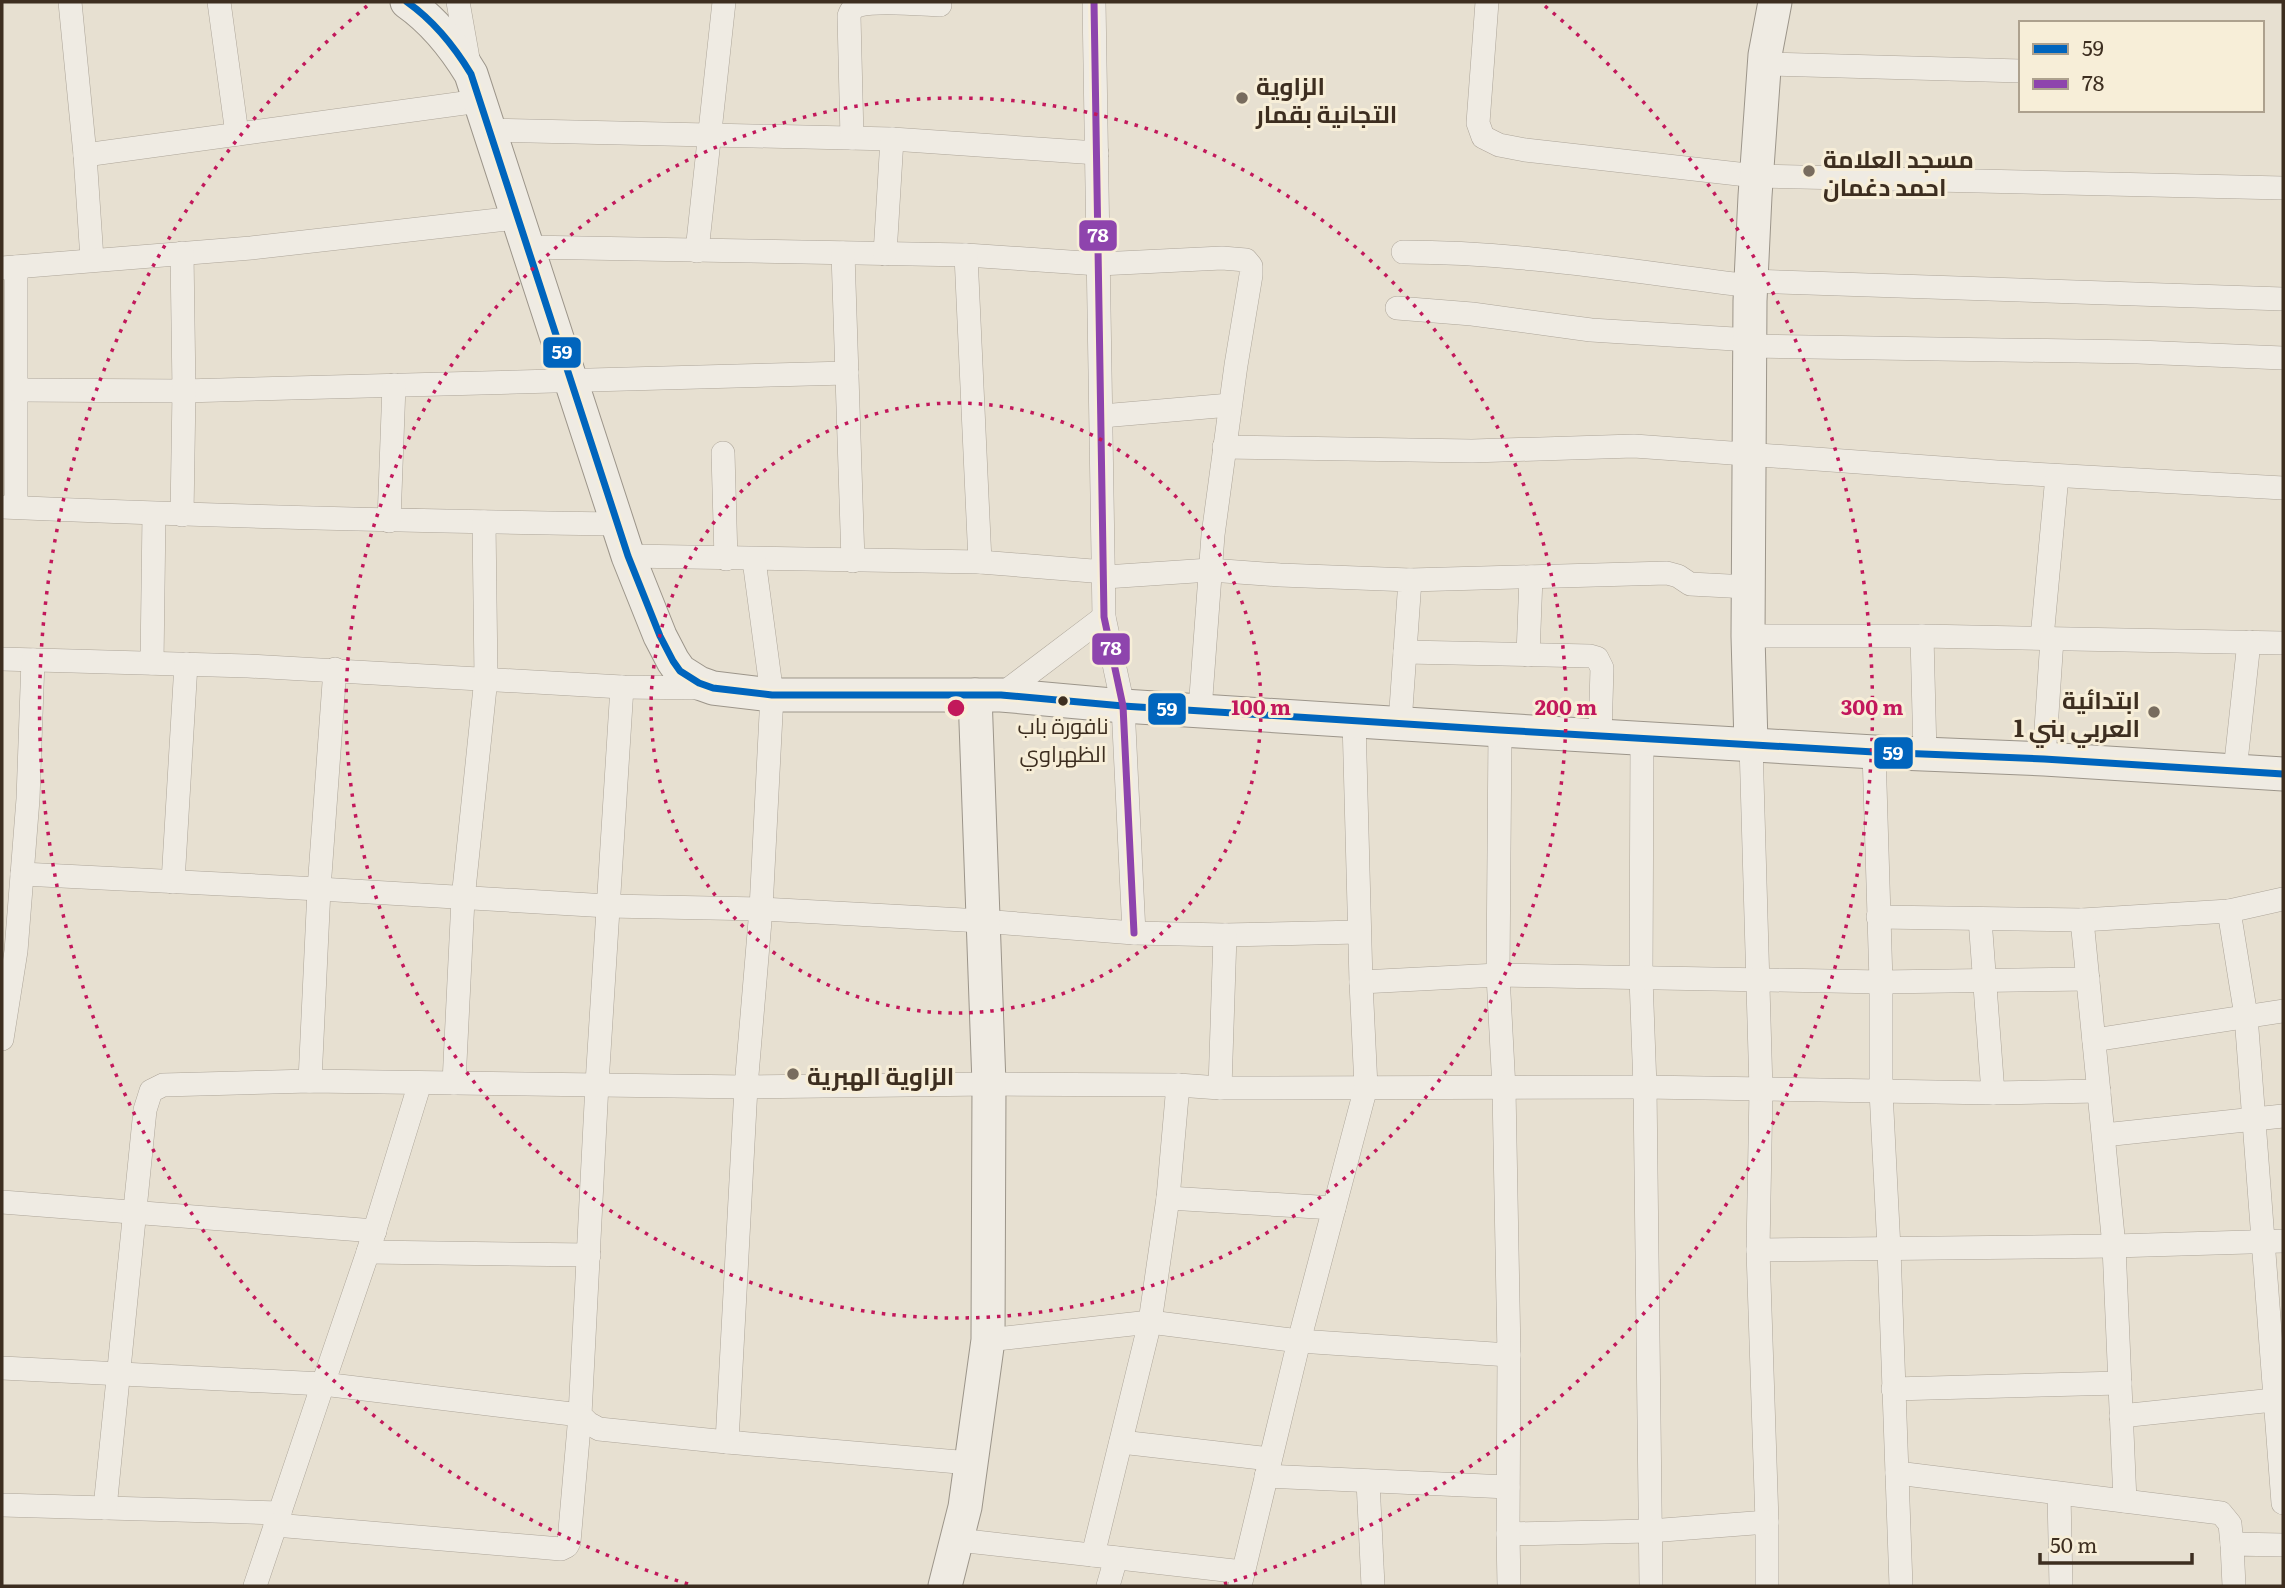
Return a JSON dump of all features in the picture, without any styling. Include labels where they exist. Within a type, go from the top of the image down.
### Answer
[{"type":"main road","points":[[407,2],[442,32],[455,48],[480,101],[628,556],[660,636],[680,671],[691,679],[713,688],[772,695],[988,695],[1642,739],[2283,774]]},
{"type":"main road","points":[[1751,744],[1748,587],[1751,283],[1765,64],[1775,2]]},
{"type":"main road","points":[[945,1586],[965,1507],[988,1340],[989,1084],[982,920],[988,695]]},
{"type":"street","points":[[70,2],[92,259]]},
{"type":"street","points":[[219,2],[237,134]]},
{"type":"street","points":[[458,2],[480,101]]},
{"type":"street","points":[[697,251],[724,2]]},
{"type":"street","points":[[1094,2],[1104,617],[1122,706],[1134,933]]},
{"type":"street","points":[[1487,2],[1478,123],[1483,137],[1499,145],[1756,176],[2283,188]]},
{"type":"street","points":[[852,138],[851,11],[855,6],[869,3],[940,5]]},
{"type":"street","points":[[1765,64],[2019,71]]},
{"type":"street","points":[[85,155],[480,101],[709,135],[892,139],[1097,153]]},
{"type":"street","points":[[885,254],[892,139]]},
{"type":"street","points":[[617,524],[389,521],[9,507],[17,390],[9,268],[92,259],[251,248],[521,233],[697,251],[966,255],[1099,264],[1222,258],[1246,260],[1250,263],[1251,275],[1224,447],[1210,570],[1200,710]]},
{"type":"street","points":[[1403,252],[1483,254],[1751,283],[2283,299]]},
{"type":"street","points":[[182,253],[182,515]]},
{"type":"street","points":[[843,253],[853,561]]},
{"type":"street","points":[[966,255],[980,562]]},
{"type":"street","points":[[1397,308],[1461,312],[1591,330],[1750,343],[2283,358]]},
{"type":"street","points":[[17,390],[184,391],[847,373]]},
{"type":"street","points":[[389,521],[394,385]]},
{"type":"street","points":[[1102,416],[1230,405]]},
{"type":"street","points":[[1224,447],[1472,451],[1634,446],[2057,476],[2283,488]]},
{"type":"street","points":[[723,453],[726,559]]},
{"type":"street","points":[[2044,759],[2047,638],[2057,476]]},
{"type":"street","points":[[152,663],[154,514]]},
{"type":"street","points":[[454,1083],[463,899],[485,678],[484,522]]},
{"type":"street","points":[[628,556],[980,562],[1105,575],[1210,570],[1410,580],[1667,573],[1678,576],[1689,584],[1748,587]]},
{"type":"street","points":[[727,1442],[746,1087],[761,909],[772,695],[754,560]]},
{"type":"street","points":[[1528,655],[1531,577]]},
{"type":"street","points":[[1400,723],[1410,580]]},
{"type":"street","points":[[988,695],[1104,617]]},
{"type":"street","points":[[1748,636],[1922,636],[2283,643]]},
{"type":"street","points":[[1922,636],[1925,754]]},
{"type":"street","points":[[2235,771],[2249,642]]},
{"type":"street","points":[[1405,652],[1590,656],[1600,661],[1602,668],[1600,736]]},
{"type":"street","points":[[2,659],[335,669],[622,687],[713,688]]},
{"type":"street","points":[[2,1039],[16,951],[28,799],[33,660]]},
{"type":"street","points":[[173,882],[186,664]]},
{"type":"street","points":[[310,1081],[319,889],[335,669]]},
{"type":"street","points":[[2,1505],[104,1508],[278,1519],[561,1549],[567,1546],[580,1415],[622,687]]},
{"type":"street","points":[[958,1540],[1105,1557],[1242,1579],[1298,1341],[1366,1087],[1354,720]]},
{"type":"street","points":[[1500,730],[1498,975],[1504,1088],[1509,1355],[1509,1586]]},
{"type":"street","points":[[1642,739],[1642,978],[1651,1586]]},
{"type":"street","points":[[1751,744],[1760,1090],[1758,1250],[1767,1586]]},
{"type":"street","points":[[1874,752],[1881,982],[1881,1091],[1901,1586]]},
{"type":"street","points":[[22,874],[608,906],[761,909],[982,920],[1134,933],[1359,932]]},
{"type":"street","points":[[1878,917],[2082,920],[2230,911],[2283,899]]},
{"type":"street","points":[[2230,911],[2246,1016],[2255,1119],[2273,1241],[2283,1503]]},
{"type":"street","points":[[1980,919],[1993,1093]]},
{"type":"street","points":[[2082,920],[2114,1246],[2125,1502]]},
{"type":"street","points":[[1220,1088],[1225,934]]},
{"type":"street","points":[[1361,982],[1498,975],[1881,982],[2088,979]]},
{"type":"street","points":[[2094,1040],[2283,1011]]},
{"type":"street","points":[[104,1508],[145,1110],[149,1095],[157,1087],[178,1083],[310,1081],[746,1087],[989,1084],[1178,1085],[1220,1088],[1645,1087],[1993,1093],[2099,1091]]},
{"type":"street","points":[[255,1586],[372,1242],[420,1083]]},
{"type":"street","points":[[1108,1586],[1105,1557],[1121,1442],[1150,1322],[1168,1198],[1178,1085]]},
{"type":"street","points":[[2104,1135],[2283,1116]]},
{"type":"street","points":[[1168,1198],[1334,1208]]},
{"type":"street","points":[[2,1202],[136,1212],[372,1242],[589,1255]]},
{"type":"street","points":[[1758,1250],[2114,1246],[2273,1241]]},
{"type":"street","points":[[988,1340],[1150,1322],[1298,1341],[1509,1355]]},
{"type":"street","points":[[2,1368],[323,1384],[580,1415],[599,1429],[970,1463]]},
{"type":"street","points":[[1893,1389],[2120,1383]]},
{"type":"street","points":[[2121,1416],[2279,1400]]},
{"type":"street","points":[[1121,1442],[1368,1481],[1508,1487]]},
{"type":"street","points":[[1897,1474],[2221,1513],[2230,1524],[2234,1586]]},
{"type":"street","points":[[1368,1481],[1373,1586]]},
{"type":"street","points":[[2059,1494],[2061,1586]]},
{"type":"street","points":[[1508,1534],[1650,1531],[1767,1521]]},
{"type":"street","points":[[2232,1544],[2283,1545]]},
{"type":"transit line","name":"59","points":[[407,2],[443,35],[471,74],[628,556],[660,636],[673,661],[680,671],[699,683],[713,688],[772,695],[1001,695],[1123,706],[1500,730],[2283,774]]},
{"type":"transit line","name":"78","points":[[1094,2],[1104,617],[1123,706],[1134,933]]},
{"type":"place","name":"الزاوية التجانية بقمار","points":[[1242,98]]},
{"type":"place","name":"مسجد العلامة احمد دغمان","points":[[1809,171]]},
{"type":"place","name":"نافورة باب الظهراوي","points":[[1063,701]]},
{"type":"place","name":"ابتدائية العربي بني 1","points":[[2154,712]]},
{"type":"place","name":"الزاوية الهبرية","points":[[793,1074]]}]
